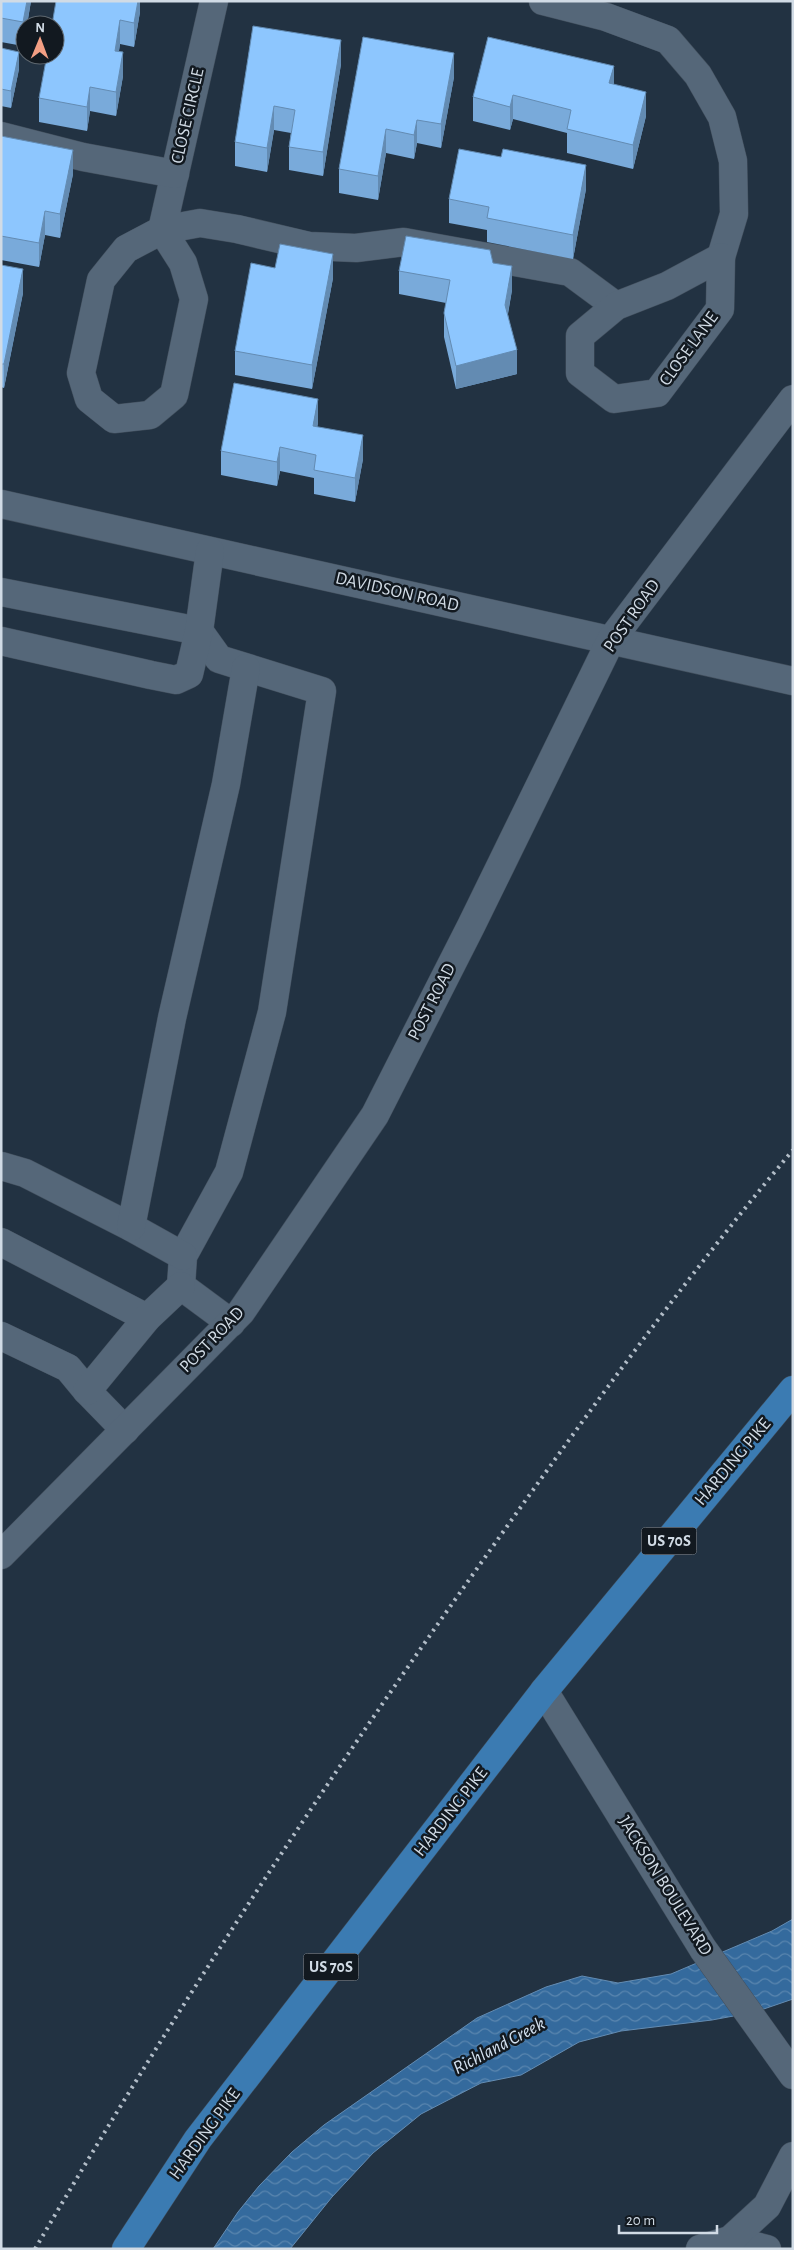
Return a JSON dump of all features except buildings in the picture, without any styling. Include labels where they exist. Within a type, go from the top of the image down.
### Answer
[{"type":"main road","name":"HARDING PIKE","points":[[126,2249],[198,2138],[544,1691],[793,1390]]},
{"type":"street","name":"CLOSE CIRCLE","points":[[162,230],[214,1]]},
{"type":"street","name":"CLOSE LANE","points":[[543,1],[606,16],[668,40],[698,75],[722,118],[733,161],[734,214],[721,257],[720,309],[657,393],[614,399],[580,373],[580,336],[616,306],[667,286],[721,257]]},
{"type":"street","points":[[1,136],[83,156],[175,174]]},
{"type":"street","points":[[162,230],[183,263],[194,299],[174,395],[150,416],[114,419],[89,399],[81,373],[101,280],[126,249],[162,230],[200,223],[238,229],[309,246],[356,248],[404,242],[570,272],[616,306]]},
{"type":"street","name":"POST ROAD","points":[[1,1554],[241,1312],[374,1115],[475,917],[611,640],[793,399]]},
{"type":"street","name":"DAVIDSON ROAD","points":[[1,504],[793,681]]},
{"type":"street","points":[[7,646],[176,680],[189,674],[199,631],[210,550]]},
{"type":"street","points":[[1,592],[199,631],[219,659],[322,691],[272,1012],[229,1172],[183,1256],[181,1286],[147,1318],[87,1391]]},
{"type":"street","points":[[131,1227],[172,1018],[226,784],[246,668]]},
{"type":"street","points":[[1,1166],[24,1173],[131,1227],[183,1256]]},
{"type":"street","points":[[1,1242],[147,1318]]},
{"type":"street","points":[[181,1286],[231,1323]]},
{"type":"street","points":[[1,1336],[68,1368],[87,1391],[125,1430]]},
{"type":"street","name":"JACKSON BOULEVARD","points":[[544,1691],[703,1948],[793,2075]]},
{"type":"street","points":[[700,2249],[730,2240],[767,2206],[793,2156]]},
{"type":"street","points":[[730,2240],[767,2249]]},
{"type":"water","name":"Richland Creek","points":[[793,1919],[793,1999],[755,2012],[712,2020],[621,2031],[579,2042],[521,2075],[481,2083],[421,2114],[373,2153],[332,2197],[290,2249],[213,2249],[238,2212],[259,2186],[292,2152],[324,2125],[477,2018],[546,1987],[582,1976],[618,1983],[671,1974],[772,1931]]},
{"type":"railway","points":[[35,2249],[195,1987],[364,1731],[594,1405],[711,1250],[793,1150]]}]
